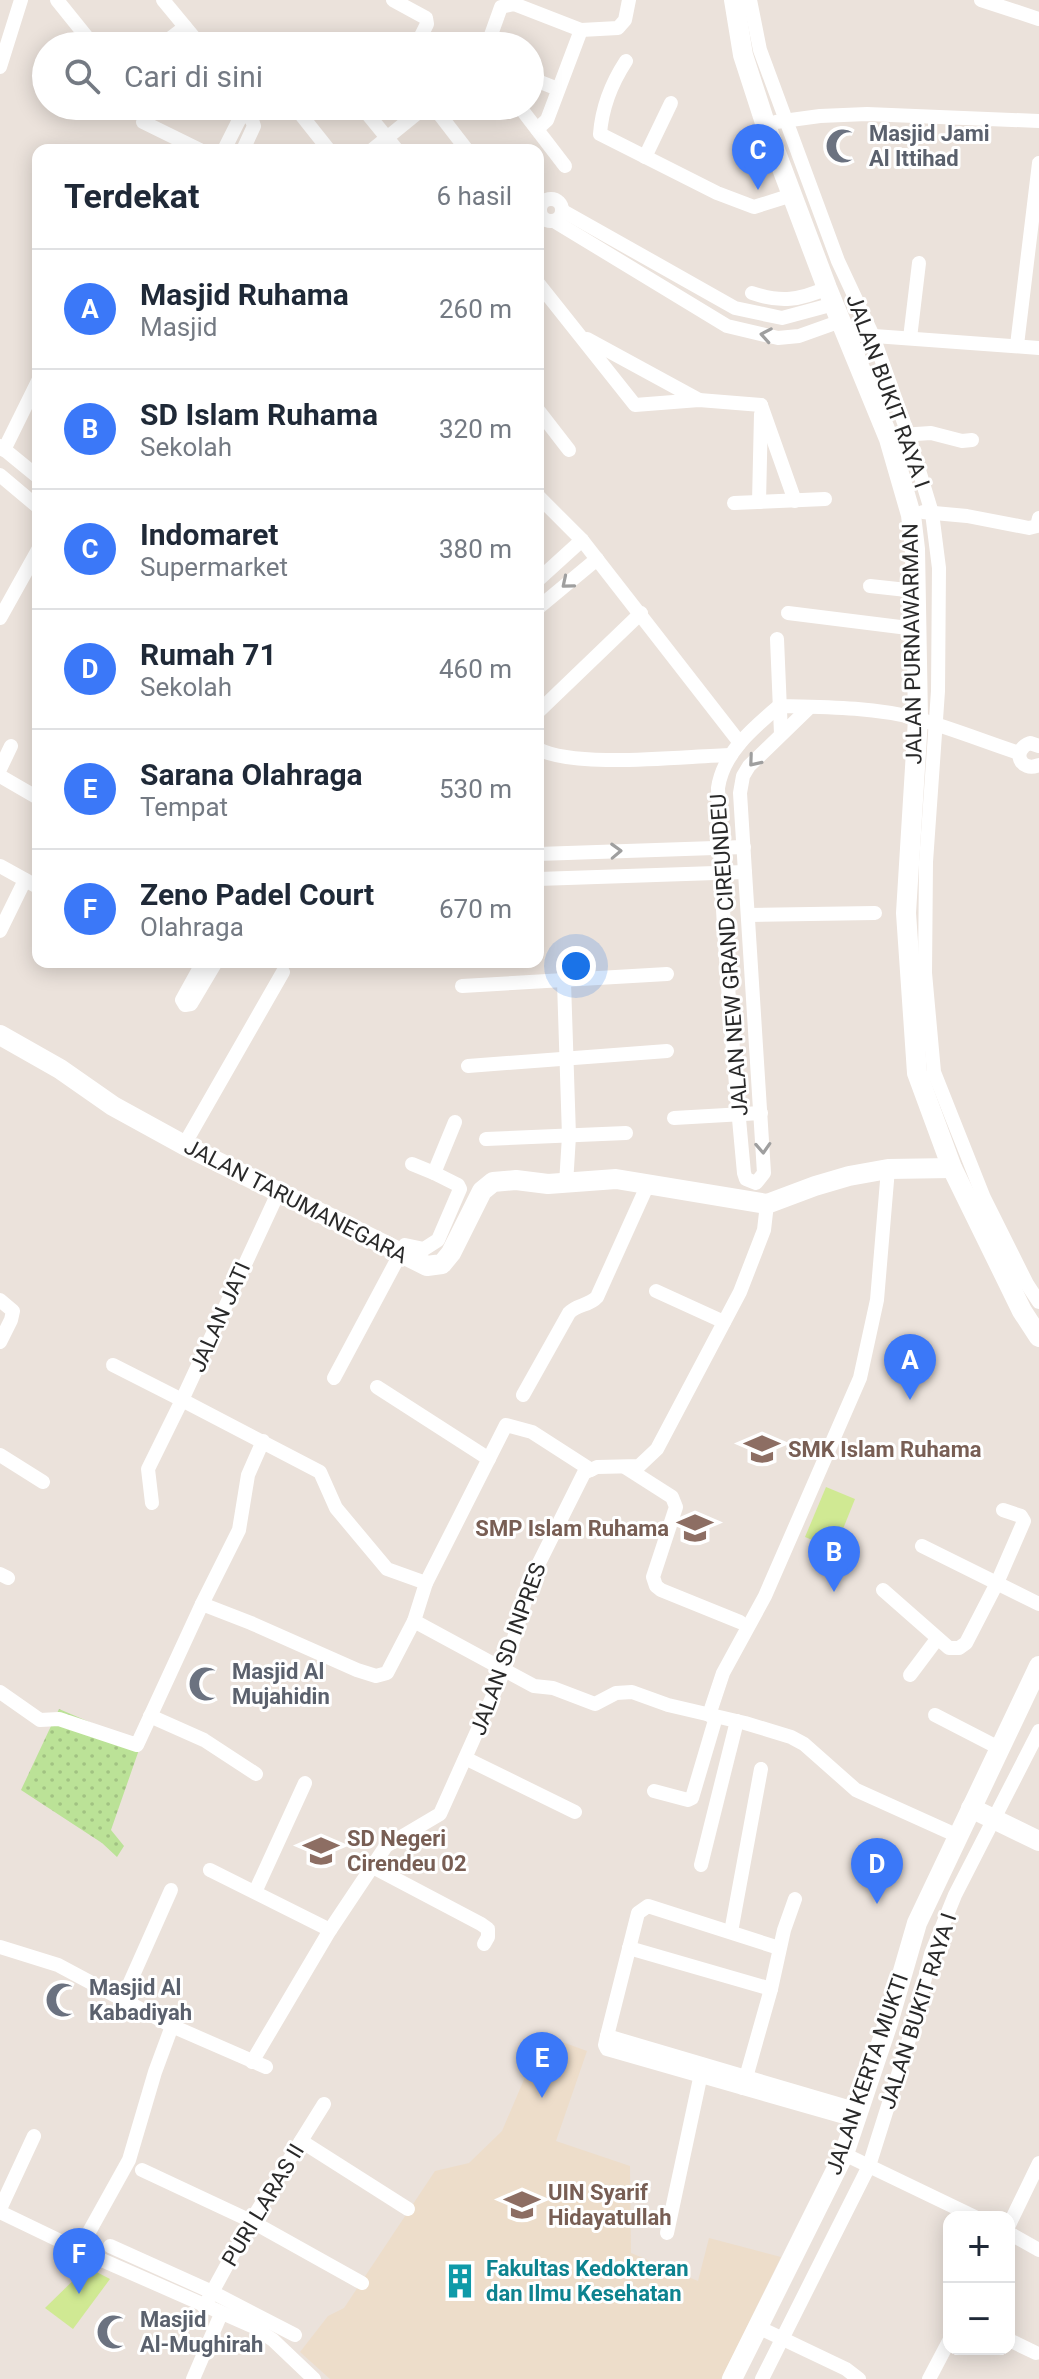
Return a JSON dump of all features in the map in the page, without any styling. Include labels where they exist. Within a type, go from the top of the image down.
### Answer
[{"type":"street","points":[[0,66],[21,0]]},
{"type":"street","points":[[57,0],[83,32]]},
{"type":"street","points":[[163,0],[189,32]]},
{"type":"street","points":[[393,0],[426,18],[423,32]]},
{"type":"street","points":[[492,32],[501,7],[514,4],[581,30],[618,28],[622,25],[629,0]]},
{"type":"street","name":"JALAN PURNAWARMAN","points":[[734,0],[743,55],[775,123],[792,195],[899,437],[922,513],[916,627],[927,722],[918,860],[906,935],[917,1073],[952,1168]]},
{"type":"street","name":"JALAN BUKIT RAYA I","points":[[750,0],[775,123],[838,261],[849,322]]},
{"type":"street","points":[[981,0],[1039,19]]},
{"type":"street","points":[[178,32],[185,27]]},
{"type":"street","points":[[537,129],[547,120],[581,30]]},
{"type":"street","points":[[626,61],[609,92],[602,113],[600,134],[717,193],[754,207],[792,195]]},
{"type":"street","points":[[544,84],[558,89]]},
{"type":"street","points":[[645,157],[671,103]]},
{"type":"street","points":[[775,123],[867,114],[1039,121]]},
{"type":"street","points":[[227,144],[239,120]]},
{"type":"street","points":[[246,144],[254,126],[252,120]]},
{"type":"street","points":[[305,120],[324,144]]},
{"type":"street","points":[[373,120],[392,144]]},
{"type":"street","points":[[379,144],[408,120]]},
{"type":"street","points":[[444,120],[462,144]]},
{"type":"street","points":[[530,120],[565,166]]},
{"type":"street","points":[[143,122],[188,144]]},
{"type":"street","points":[[1017,345],[1039,163]]},
{"type":"street","points":[[549,217],[652,263],[735,308],[782,318],[849,322]]},
{"type":"street","points":[[549,217],[644,278],[727,326],[778,338],[799,336],[849,322]]},
{"type":"street","points":[[644,278],[652,263]]},
{"type":"street","points":[[910,338],[919,263]]},
{"type":"street","points":[[544,290],[635,405],[699,400],[761,405]]},
{"type":"street","points":[[752,293],[791,301],[849,322],[910,338],[1039,348]]},
{"type":"street","points":[[727,326],[735,308]]},
{"type":"street","points":[[581,336],[699,400]]},
{"type":"street","points":[[32,392],[2,448],[32,472]]},
{"type":"street","points":[[761,405],[795,501]]},
{"type":"street","points":[[759,502],[761,405]]},
{"type":"street","points":[[544,418],[569,450]]},
{"type":"street","points":[[899,437],[931,433],[962,441],[972,440]]},
{"type":"street","points":[[0,475],[32,502]]},
{"type":"street","points":[[734,503],[825,499]]},
{"type":"street","points":[[544,502],[582,540],[641,613],[735,749]]},
{"type":"street","points":[[922,513],[967,516],[1029,528],[1037,526],[1039,518]]},
{"type":"street","name":"JALAN BUKIT RAYA I","points":[[922,513],[939,568],[938,691],[927,722]]},
{"type":"street","points":[[544,575],[582,540]]},
{"type":"street","points":[[544,603],[597,559]]},
{"type":"street","points":[[0,618],[32,561]]},
{"type":"street","points":[[870,586],[916,591]]},
{"type":"street","points":[[544,706],[641,613]]},
{"type":"street","points":[[788,613],[916,627],[938,626]]},
{"type":"street","points":[[777,639],[781,734]]},
{"type":"street","points":[[779,706],[822,706],[927,722],[1019,753]]},
{"type":"street","name":"JALAN NEW GRAND CIREUNDEU","points":[[761,1113],[764,1173],[756,1183],[746,1179],[739,1115],[720,874],[718,788],[719,778],[735,749],[779,706]]},
{"type":"street","points":[[674,1118],[761,1113],[740,793],[743,776],[749,766],[810,707]]},
{"type":"street","points":[[1039,746],[1030,743],[1023,746],[1019,753],[1019,760],[1025,766],[1033,768],[1039,765]]},
{"type":"street","points":[[0,769],[11,746]]},
{"type":"street","points":[[544,753],[584,760],[735,749]]},
{"type":"street","points":[[0,776],[32,795]]},
{"type":"street","points":[[544,854],[744,847]]},
{"type":"street","points":[[918,860],[934,1072],[984,1198],[1039,1302]]},
{"type":"street","points":[[0,866],[32,884],[0,931]]},
{"type":"street","points":[[544,879],[745,872]]},
{"type":"street","points":[[748,915],[875,913]]},
{"type":"street","points":[[200,968],[182,1000],[185,1005],[191,1004],[212,968]]},
{"type":"street","points":[[184,1145],[283,972]]},
{"type":"street","points":[[462,986],[667,974]]},
{"type":"street","points":[[564,982],[569,1136],[566,1184]]},
{"type":"street","name":"JALAN TARUMANEGARA","points":[[0,1035],[60,1069],[113,1106],[184,1145],[427,1266],[442,1264],[451,1253],[482,1191],[493,1182],[516,1180],[566,1184],[616,1179],[767,1204]]},
{"type":"street","points":[[468,1066],[667,1051]]},
{"type":"street","points":[[434,1173],[455,1122]]},
{"type":"street","points":[[486,1139],[626,1133]]},
{"type":"street","points":[[334,1378],[405,1245],[424,1249],[431,1246],[438,1240],[453,1206],[459,1187],[412,1164]]},
{"type":"street","points":[[202,1604],[376,1676],[387,1673],[414,1621],[426,1583],[506,1425],[532,1432],[591,1470],[639,1466],[657,1449],[751,1267],[764,1230],[767,1204],[815,1186],[888,1169],[952,1168],[1022,1311],[1039,1337]]},
{"type":"street","points":[[654,1791],[688,1800],[692,1798],[723,1673],[765,1596],[860,1378],[877,1300],[888,1169]]},
{"type":"street","points":[[523,1395],[569,1313],[574,1307],[597,1297],[648,1184]]},
{"type":"street","name":"JALAN JATI","points":[[279,1191],[182,1400],[320,1472],[336,1508],[387,1569],[426,1583]]},
{"type":"street","points":[[656,1291],[724,1322]]},
{"type":"street","points":[[0,1300],[13,1311],[0,1342]]},
{"type":"street","points":[[113,1365],[182,1400],[148,1469],[152,1503]]},
{"type":"street","points":[[377,1387],[489,1459]]},
{"type":"street","points":[[0,1692],[40,1720],[59,1719],[130,1744],[138,1744],[239,1530],[248,1475],[263,1441]]},
{"type":"street","points":[[0,1455],[43,1482]]},
{"type":"street","points":[[625,1467],[675,1501],[676,1507],[653,1577],[656,1586],[740,1622]]},
{"type":"street","name":"JALAN SD INPRES","points":[[0,1947],[58,1965],[172,2026],[259,2064],[330,1930],[371,1866],[386,1846],[440,1814],[504,1671],[533,1575],[584,1473],[591,1470]]},
{"type":"street","points":[[883,1590],[937,1639],[949,1648],[959,1648],[966,1643],[997,1583],[1024,1521],[1021,1516],[1003,1510]]},
{"type":"street","points":[[922,1546],[1039,1604]]},
{"type":"street","points":[[414,1621],[534,1686],[553,1688],[588,1702],[601,1703],[616,1693],[632,1692],[668,1705],[791,1737],[804,1744],[856,1790],[958,1836]]},
{"type":"street","points":[[910,1675],[937,1639]]},
{"type":"street","points":[[1039,1666],[999,1748],[983,1814],[1039,1841]]},
{"type":"street","points":[[935,1715],[999,1748]]},
{"type":"street","points":[[150,1716],[204,1740],[256,1774]]},
{"type":"street","points":[[701,1865],[737,1721]]},
{"type":"street","name":"JALAN BUKIT RAYA I","points":[[762,2379],[869,2166],[912,2030],[931,1954],[983,1814],[1039,1731]]},
{"type":"street","points":[[467,1759],[575,1812]]},
{"type":"street","points":[[731,1932],[761,1769]]},
{"type":"street","points":[[255,1892],[305,1783]]},
{"type":"street","name":"JALAN KERTA MUKTI","points":[[732,2379],[844,2154],[888,2023],[917,1923],[958,1836],[983,1814]]},
{"type":"street","points":[[371,1866],[481,1924],[488,1929],[484,1944]]},
{"type":"street","points":[[210,1870],[330,1930]]},
{"type":"street","points":[[123,1998],[171,1890]]},
{"type":"street","points":[[744,2083],[795,1899]]},
{"type":"street","points":[[779,1948],[648,1906],[638,1913],[605,2045],[607,2049],[702,2070],[857,2115]]},
{"type":"street","points":[[629,1948],[771,1989]]},
{"type":"street","points":[[888,2023],[912,2030]]},
{"type":"street","points":[[79,2250],[129,2160],[172,2026]]},
{"type":"street","points":[[667,2233],[702,2070]]},
{"type":"street","name":"PURI LARAS II","points":[[204,2307],[251,2221],[324,2104]]},
{"type":"street","points":[[34,2136],[0,2210],[79,2250],[263,2332],[314,2379]]},
{"type":"street","points":[[301,2141],[408,2209]]},
{"type":"street","points":[[844,2154],[963,2211]]},
{"type":"street","points":[[1015,2213],[1038,2166]]},
{"type":"street","points":[[142,2170],[251,2221],[362,2283]]},
{"type":"street","points":[[806,2235],[829,2244]]},
{"type":"street","points":[[1015,2236],[1039,2250]]},
{"type":"street","points":[[110,2246],[196,2284],[295,2335]]},
{"type":"street","points":[[188,2300],[196,2284]]},
{"type":"street","points":[[193,2379],[221,2314]]},
{"type":"street","points":[[756,2332],[846,2369],[859,2379]]},
{"type":"street","points":[[1015,2343],[1036,2353]]},
{"type":"street","points":[[929,2379],[943,2352]]},
{"type":"shaded area","name":"UIN Syarif Hidayatullah","points":[[543,2035],[587,2051],[556,2141],[630,2166],[631,2253],[698,2281],[709,2238],[781,2257],[721,2379],[330,2379],[300,2352],[328,2316],[344,2308],[435,2171],[469,2163],[502,2131]]},
{"type":"green space","points":[[826,1487],[855,1499],[835,1549],[805,1537]]},
{"type":"green space","points":[[59,1709],[141,1744],[111,1830],[124,1846],[117,1857],[102,1843],[21,1790]]},
{"type":"green space","points":[[87,2267],[110,2279],[73,2329],[45,2308]]},
{"type":"place","name":"Masjid Jami Al Ittihad","points":[[843,146]]},
{"type":"place","name":"Indomaret","points":[[758,190]]},
{"type":"place","name":"Masjid Ruhama","points":[[910,1400]]},
{"type":"place","name":"SMK Islam Ruhama","points":[[762,1449]]},
{"type":"place","name":"SMP Islam Ruhama","points":[[695,1528]]},
{"type":"place","name":"SD Islam Ruhama","points":[[834,1592]]},
{"type":"place","name":"Masjid Al Mujahidin","points":[[206,1684]]},
{"type":"place","name":"SD Negeri Cirendeu 02","points":[[321,1851]]},
{"type":"place","name":"Rumah 71","points":[[877,1904]]},
{"type":"place","name":"Masjid Al Kabadiyah","points":[[63,2000]]},
{"type":"place","name":"Sarana Olahraga","points":[[542,2098]]},
{"type":"place","name":"UIN Syarif Hidayatullah","points":[[522,2205]]},
{"type":"place","name":"Fakultas Kedokteran dan Ilmu Kesehatan","points":[[460,2281]]},
{"type":"place","name":"Zeno Padel Court","points":[[79,2294]]},
{"type":"place","name":"Masjid Al-Mughirah","points":[[114,2332]]}]
